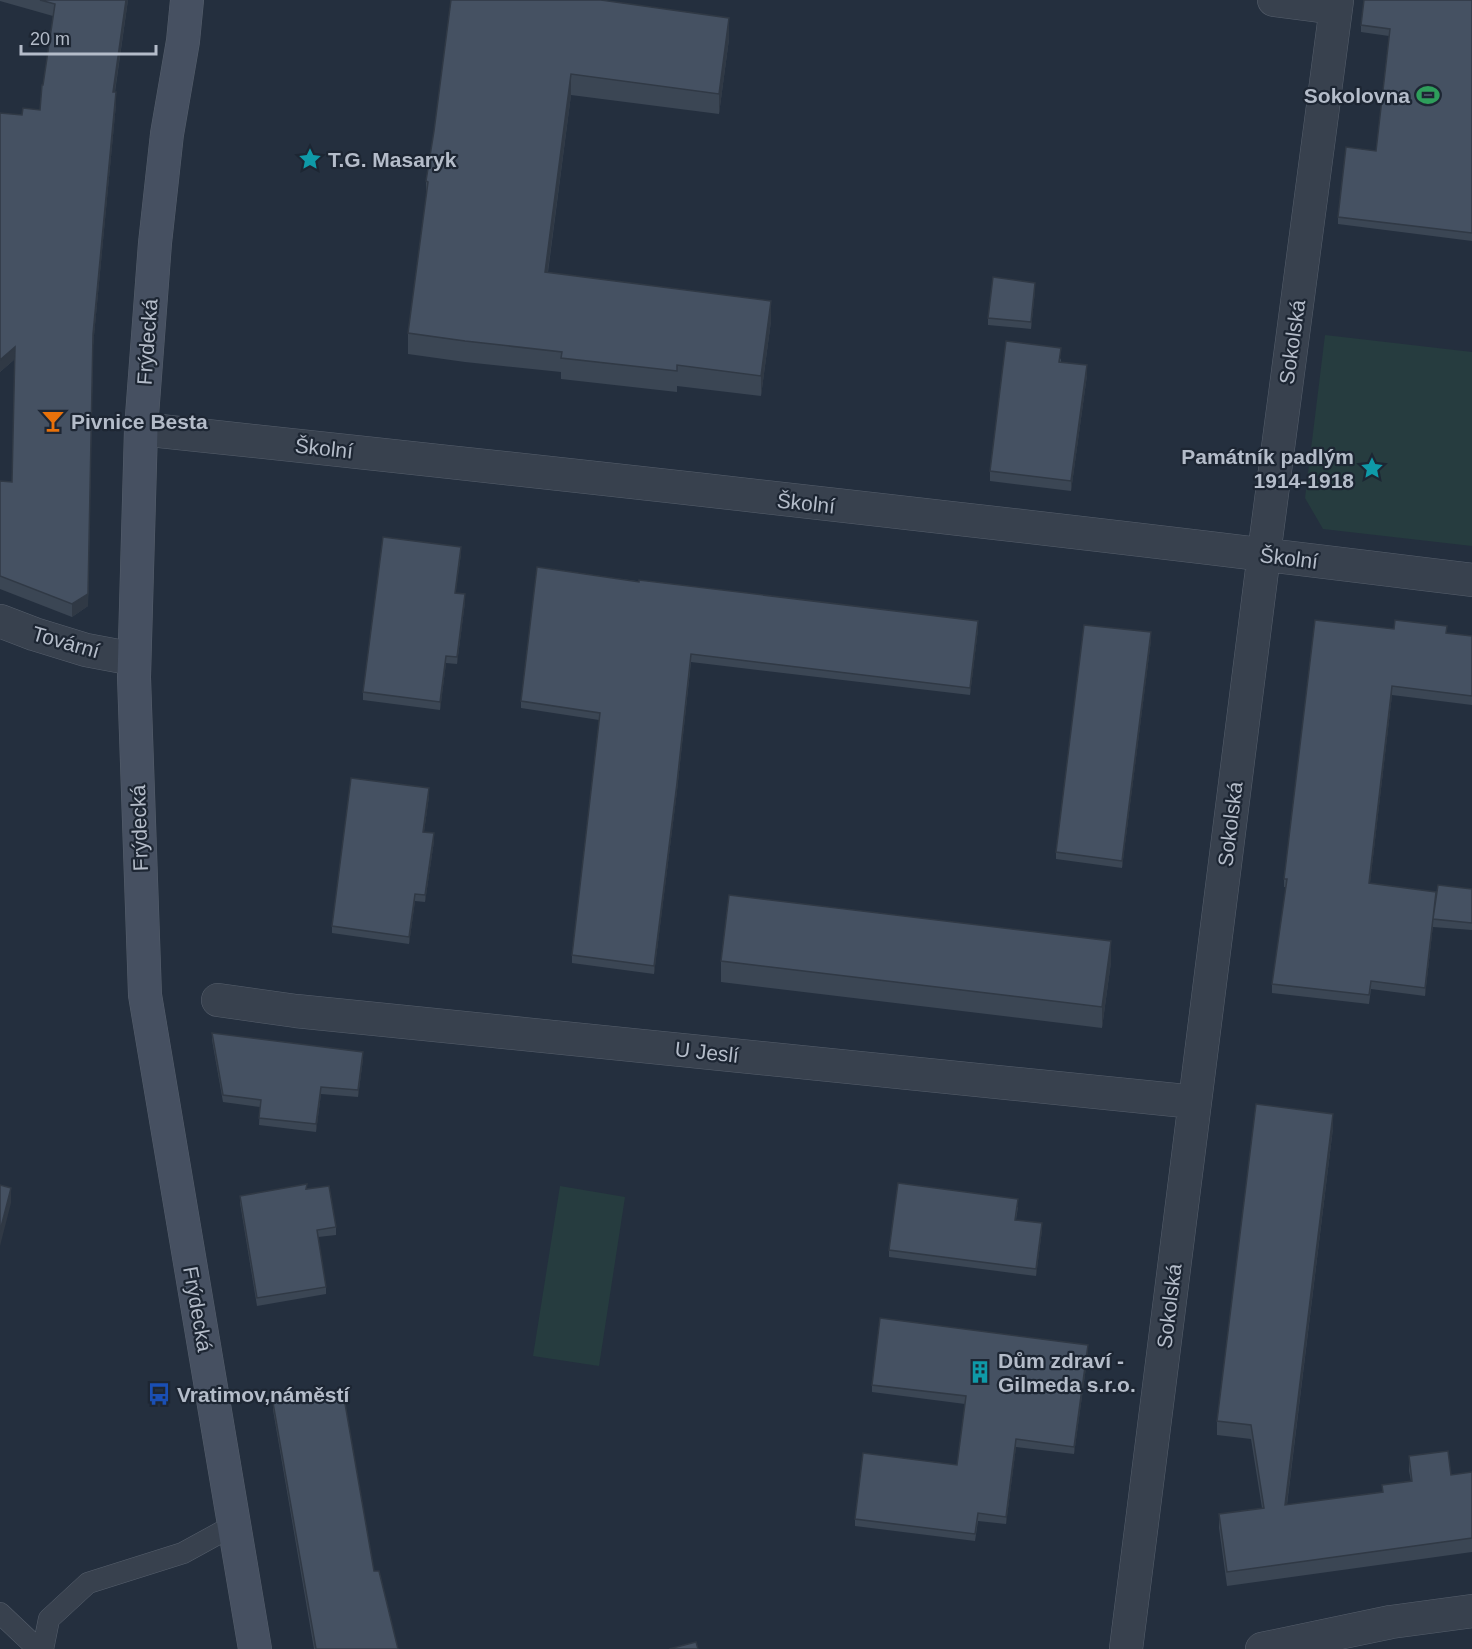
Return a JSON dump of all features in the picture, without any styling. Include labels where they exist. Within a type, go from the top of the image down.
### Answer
[{"type":"main road","name":"Frýdecká","points":[[187,0],[183,41],[167,134],[141,429],[134,659],[145,995],[255,1649]]},
{"type":"street","points":[[1274,0],[1336,4]]},
{"type":"street","name":"Sokolská","points":[[1126,1649],[1336,4]]},
{"type":"street","name":"Školní","points":[[141,429],[1264,554],[1472,580]]},
{"type":"street","name":"Tovární","points":[[0,621],[86,650],[134,659]]},
{"type":"street","name":"U Jeslí","points":[[218,1000],[296,1011],[1195,1102]]},
{"type":"street","points":[[1262,1649],[1391,1622],[1472,1611]]},
{"type":"lane","points":[[43,1649],[49,1618],[88,1582],[183,1553],[234,1525]]},
{"type":"lane","points":[[0,1613],[38,1649]]},
{"type":"green space","points":[[1325,335],[1472,352],[1472,546],[1323,529],[1305,498]]},
{"type":"green space","points":[[560,1186],[625,1197],[599,1366],[533,1356]]},
{"type":"building","points":[[40,0],[126,0],[113,92],[116,92],[93,334],[88,594],[72,604],[0,576],[0,481],[12,482],[15,347],[0,360],[0,113],[22,115],[23,108],[40,110],[55,4]]},
{"type":"building","points":[[451,0],[601,0],[729,18],[719,94],[571,74],[545,272],[771,301],[761,376],[677,365],[677,371],[561,358],[562,352],[408,333]]},
{"type":"building","name":"Sokolovna","points":[[1364,0],[1472,0],[1472,233],[1338,217],[1346,147],[1376,151],[1390,29],[1361,25]]},
{"type":"building","points":[[993,277],[1035,283],[1031,322],[988,318]]},
{"type":"building","points":[[1006,341],[1061,348],[1059,362],[1087,365],[1071,481],[990,471]]},
{"type":"building","points":[[383,537],[461,547],[455,593],[465,594],[457,657],[446,656],[440,702],[363,692]]},
{"type":"building","points":[[537,567],[639,582],[639,580],[978,621],[970,688],[691,654],[654,966],[572,955],[600,713],[521,701]]},
{"type":"building","points":[[1315,620],[1394,629],[1395,620],[1447,626],[1446,633],[1472,636],[1472,696],[1392,686],[1369,883],[1436,892],[1425,988],[1371,981],[1369,995],[1272,984],[1287,879],[1284,879]]},
{"type":"building","points":[[1084,625],[1151,632],[1122,861],[1056,852]]},
{"type":"building","points":[[351,778],[429,788],[423,832],[434,833],[425,895],[415,894],[409,937],[332,926]]},
{"type":"building","points":[[1438,885],[1472,889],[1472,923],[1433,919]]},
{"type":"building","points":[[729,895],[1111,941],[1102,1007],[721,961]]},
{"type":"building","points":[[212,1033],[363,1052],[358,1090],[321,1087],[316,1124],[259,1118],[261,1100],[223,1095]]},
{"type":"building","points":[[1256,1104],[1333,1114],[1285,1505],[1383,1492],[1382,1485],[1412,1481],[1409,1456],[1448,1451],[1451,1475],[1472,1472],[1472,1538],[1227,1572],[1219,1514],[1264,1508],[1251,1425],[1217,1421]]},
{"type":"building","points":[[898,1183],[1018,1199],[1015,1220],[1042,1223],[1036,1269],[889,1250]]},
{"type":"building","points":[[307,1184],[306,1189],[329,1186],[336,1227],[317,1230],[326,1287],[257,1298],[240,1196]]},
{"type":"building","points":[[0,1185],[11,1188],[0,1231]]},
{"type":"building","name":"Dům zdraví - Gilmeda s.r.o.","points":[[880,1318],[1088,1345],[1074,1447],[1016,1439],[1006,1517],[978,1513],[975,1534],[855,1519],[863,1453],[957,1465],[966,1396],[872,1385]]},
{"type":"building","points":[[343,1392],[374,1571],[379,1571],[398,1649],[316,1649],[273,1403]]},
{"type":"building","points":[[696,1642],[698,1649],[669,1649]]},
{"type":"place","name":"Sokolovna","points":[[1428,95]]},
{"type":"place","name":"T.G. Masaryk","points":[[310,159]]},
{"type":"place","name":"Pivnice Besta","points":[[53,421]]},
{"type":"place","name":"Památník padlým 1914-1918","points":[[1372,468]]},
{"type":"place","name":"Dům zdraví - Gilmeda s.r.o.","points":[[980,1372]]},
{"type":"place","name":"Vratimov,náměstí","points":[[159,1394]]}]
